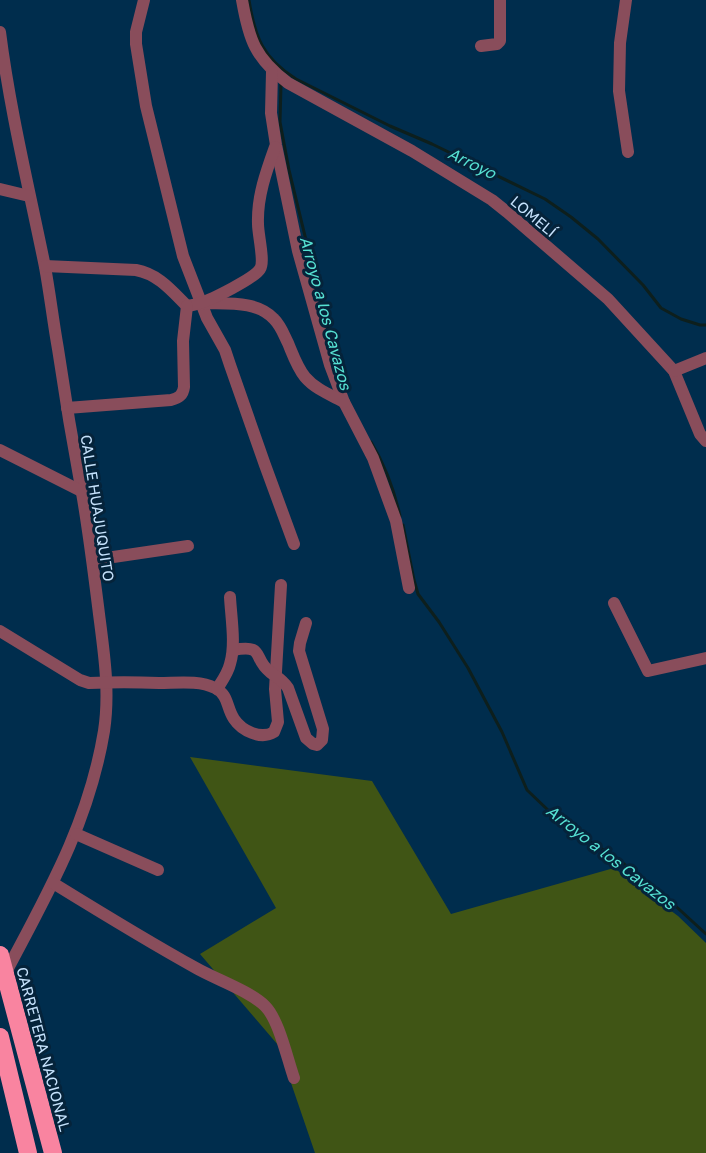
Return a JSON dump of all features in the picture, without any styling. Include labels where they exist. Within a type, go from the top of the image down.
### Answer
[{"type":"highway","name":"CARRETERA NACIONAL","points":[[0,955],[53,1153]]},
{"type":"highway","points":[[0,1037],[28,1153]]},
{"type":"street","points":[[144,0],[136,32],[136,44],[146,106],[183,256],[201,303],[231,365],[294,544]]},
{"type":"street","name":"LOMELÍ","points":[[242,0],[246,24],[257,52],[272,72],[492,200],[608,299],[674,371],[700,434],[706,441]]},
{"type":"street","points":[[481,46],[497,44],[500,41],[500,0]]},
{"type":"street","points":[[626,0],[620,42],[620,91],[628,152]]},
{"type":"street","name":"CALLE HUAJUQUITO","points":[[0,32],[9,97],[45,266],[93,560],[107,682],[107,705],[102,739],[90,791],[75,834],[53,883],[5,974]]},
{"type":"street","points":[[272,72],[272,112],[276,146],[298,251],[330,365],[344,402],[373,459],[396,521],[409,588]]},
{"type":"street","points":[[201,303],[253,276],[261,269],[263,262],[258,222],[260,199],[276,146]]},
{"type":"street","points":[[0,189],[29,196]]},
{"type":"street","points":[[45,266],[144,271],[157,277],[187,306]]},
{"type":"street","points":[[187,306],[201,303],[245,304],[266,312],[280,327],[305,376],[314,385],[344,402]]},
{"type":"street","points":[[67,408],[171,400],[179,397],[184,387],[183,341],[187,306]]},
{"type":"street","points":[[674,371],[706,358]]},
{"type":"street","points":[[0,450],[81,491]]},
{"type":"street","points":[[93,560],[188,546]]},
{"type":"street","points":[[0,631],[80,680],[89,683],[209,685],[223,693],[232,717],[237,723],[254,734],[270,734],[274,732],[278,722],[275,703],[281,585]]},
{"type":"street","points":[[217,689],[228,672],[233,650],[230,597]]},
{"type":"street","points":[[615,603],[648,670],[706,658]]},
{"type":"street","points":[[233,650],[247,647],[258,654],[270,672],[288,688],[306,738],[313,744],[320,743],[323,729],[299,651],[306,623]]},
{"type":"street","points":[[75,834],[158,870]]},
{"type":"street","points":[[53,883],[198,970],[260,1001],[275,1022],[294,1078]]},
{"type":"green space","points":[[190,757],[372,781],[451,914],[614,868],[678,916],[706,943],[706,1153],[315,1153],[278,1045],[200,954],[276,908]]},
{"type":"waterway","name":"Arroyo","points":[[249,0],[254,25],[262,46],[276,63],[296,79],[545,199],[598,239],[643,285],[661,308],[681,319],[706,325]]},
{"type":"waterway","name":"Arroyo a los Cavazos","points":[[281,84],[280,122],[289,170],[343,382]]},
{"type":"waterway","name":"Arroyo a los Cavazos","points":[[371,442],[381,459],[400,516]]},
{"type":"waterway","name":"Arroyo a los Cavazos","points":[[403,525],[418,594],[468,668],[502,732],[527,790],[580,836],[614,856],[669,900],[706,934]]}]
